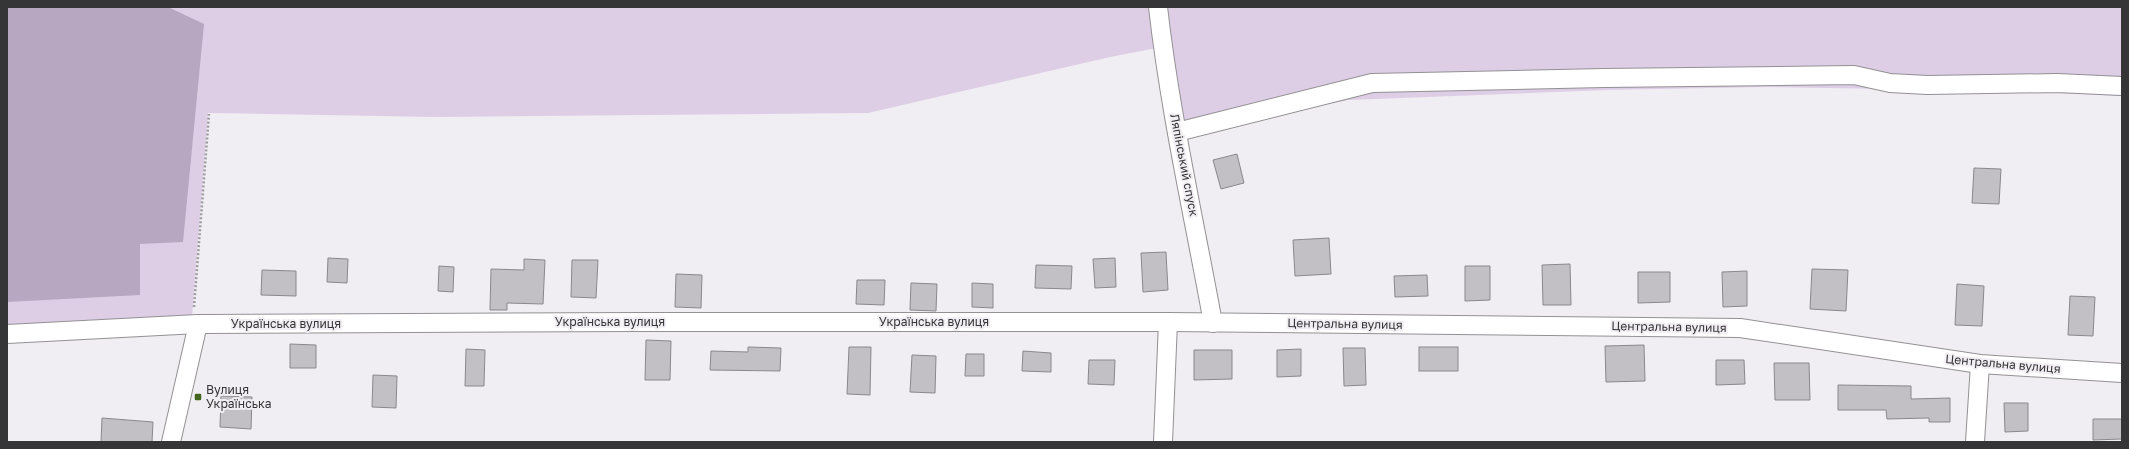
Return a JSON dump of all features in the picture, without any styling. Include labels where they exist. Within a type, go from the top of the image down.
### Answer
[{"type":"street","name":"Ляпінський спуск","points":[[1158,7],[1177,132],[1213,322]]},
{"type":"street","points":[[1177,132],[1372,84],[1611,78],[1854,75],[1890,83],[1927,85],[2056,83],[2122,86]]},
{"type":"street","points":[[1163,442],[1168,322]]},
{"type":"street","name":"Українська вулиця","points":[[7,334],[195,324],[1213,322]]},
{"type":"street","name":"Центральна вулиця","points":[[1213,322],[1740,328],[1980,364],[2122,373]]},
{"type":"street","points":[[171,442],[195,324]]},
{"type":"street","points":[[1975,442],[1980,364]]},
{"type":"path","points":[[195,324],[209,114]]},
{"type":"shaded area","points":[[7,7],[2122,7],[2122,96],[2011,91],[1763,87],[1607,90],[1349,100],[1177,132],[1162,47],[1110,57],[868,113],[435,117],[208,113],[192,317],[7,331]]},
{"type":"shaded area","points":[[7,7],[168,7],[204,24],[183,242],[140,244],[140,295],[7,302]]},
{"type":"building","points":[[1237,154],[1244,183],[1221,189],[1213,160]]},
{"type":"building","points":[[1974,168],[2001,169],[1999,204],[1972,203]]},
{"type":"building","points":[[1329,238],[1331,274],[1295,276],[1293,240]]},
{"type":"building","points":[[1166,252],[1168,290],[1143,292],[1141,253]]},
{"type":"building","points":[[328,258],[348,259],[347,283],[327,282]]},
{"type":"building","points":[[1115,258],[1116,287],[1095,288],[1093,259]]},
{"type":"building","points":[[524,259],[545,260],[543,304],[507,303],[507,310],[490,310],[491,269],[524,270]]},
{"type":"building","points":[[572,260],[598,260],[596,298],[571,297]]},
{"type":"building","points":[[1570,264],[1571,305],[1543,305],[1542,265]]},
{"type":"building","points":[[1036,265],[1072,266],[1071,289],[1035,288]]},
{"type":"building","points":[[439,266],[454,267],[453,292],[438,291]]},
{"type":"building","points":[[1465,266],[1490,266],[1490,300],[1465,301]]},
{"type":"building","points":[[1812,269],[1848,270],[1846,311],[1810,309]]},
{"type":"building","points":[[262,270],[296,271],[296,296],[261,295]]},
{"type":"building","points":[[1747,271],[1747,306],[1723,307],[1722,272]]},
{"type":"building","points":[[1638,272],[1670,272],[1670,302],[1638,303]]},
{"type":"building","points":[[676,274],[702,275],[701,308],[675,307]]},
{"type":"building","points":[[1427,275],[1428,296],[1395,297],[1394,276]]},
{"type":"building","points":[[857,280],[885,280],[884,305],[856,304]]},
{"type":"building","points":[[911,283],[937,284],[936,311],[910,310]]},
{"type":"building","points":[[972,283],[993,284],[993,308],[972,307]]},
{"type":"building","points":[[1957,284],[1984,286],[1982,326],[1955,325]]},
{"type":"building","points":[[2070,296],[2095,297],[2093,336],[2068,335]]},
{"type":"building","points":[[646,340],[671,341],[670,380],[645,380]]},
{"type":"building","points":[[290,344],[316,345],[316,368],[290,368]]},
{"type":"building","points":[[1644,345],[1645,381],[1606,382],[1605,346]]},
{"type":"building","points":[[748,347],[781,348],[780,371],[710,370],[711,351],[748,352]]},
{"type":"building","points":[[849,347],[871,347],[870,395],[847,394]]},
{"type":"building","points":[[1419,347],[1458,347],[1458,371],[1419,371]]},
{"type":"building","points":[[1343,348],[1365,348],[1366,385],[1344,386]]},
{"type":"building","points":[[466,349],[485,350],[484,386],[465,386]]},
{"type":"building","points":[[1301,349],[1301,376],[1277,377],[1277,350]]},
{"type":"building","points":[[1194,350],[1232,350],[1232,379],[1194,380]]},
{"type":"building","points":[[1023,351],[1051,353],[1051,372],[1022,371]]},
{"type":"building","points":[[966,354],[984,354],[984,376],[965,376]]},
{"type":"building","points":[[912,355],[936,356],[935,393],[910,392]]},
{"type":"building","points":[[1089,360],[1115,360],[1114,385],[1088,384]]},
{"type":"building","points":[[1716,360],[1744,360],[1745,384],[1716,385]]},
{"type":"building","points":[[1774,363],[1809,363],[1810,400],[1775,400]]},
{"type":"building","points":[[373,375],[397,376],[396,408],[372,407]]},
{"type":"building","points":[[1838,385],[1911,386],[1911,399],[1950,398],[1950,422],[1929,422],[1929,418],[1887,419],[1886,410],[1838,410]]},
{"type":"building","points":[[221,396],[252,397],[251,429],[220,427]]},
{"type":"building","points":[[2004,403],[2028,403],[2028,431],[2005,432]]},
{"type":"building","points":[[102,418],[153,422],[152,442],[101,442]]},
{"type":"building","points":[[2093,419],[2122,419],[2122,439],[2093,440]]},
{"type":"place","name":"Вулиця Українська","points":[[198,397]]}]
